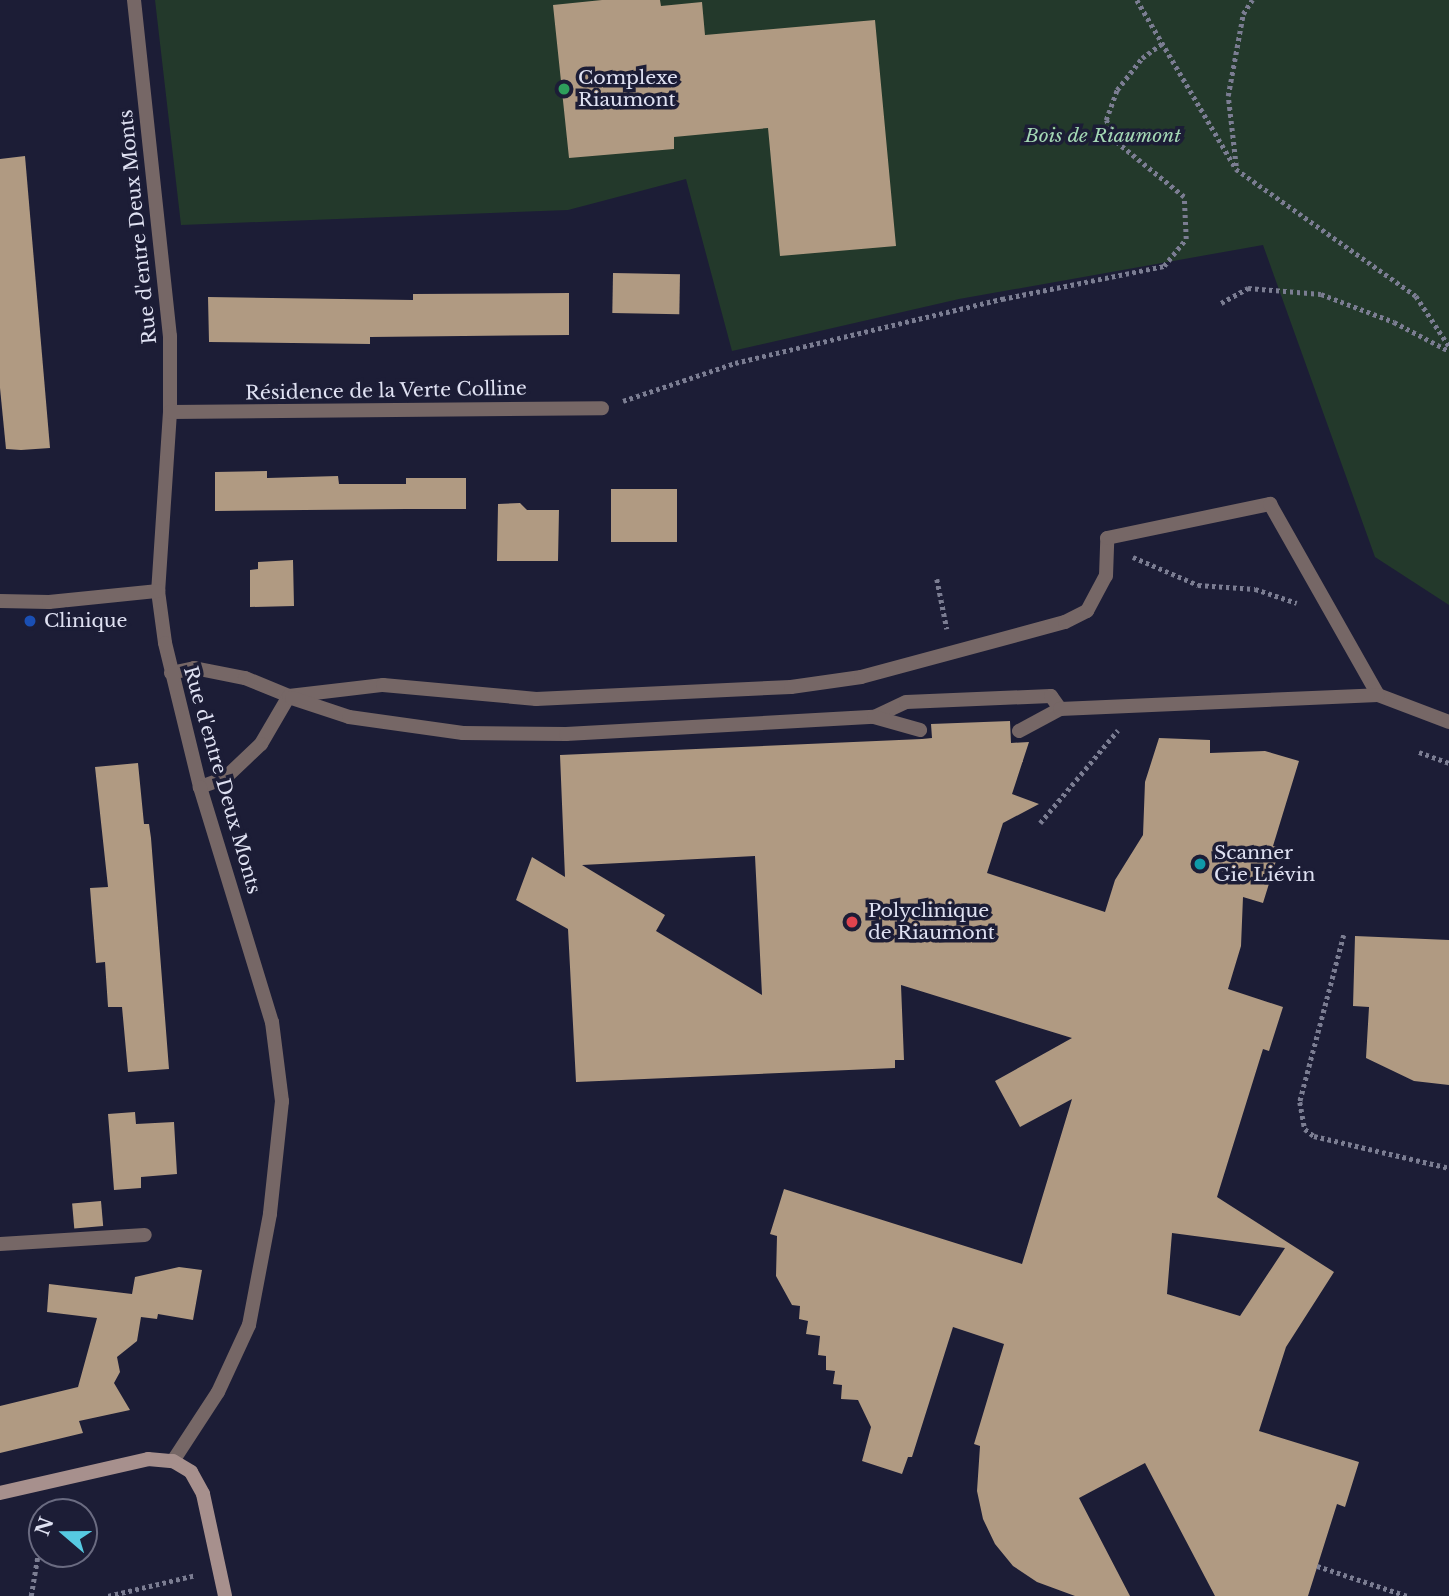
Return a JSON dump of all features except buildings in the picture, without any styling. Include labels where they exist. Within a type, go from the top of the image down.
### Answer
[{"type":"street","name":"Rue d'entre Deux Monts","points":[[134,0],[170,336],[170,412],[159,591],[171,673],[200,787],[272,1022],[282,1101],[270,1213],[249,1325],[218,1392],[173,1461]]},
{"type":"street","name":"Résidence de la Verte Colline","points":[[170,412],[602,408]]},
{"type":"street","points":[[289,696],[383,685],[536,699],[791,687],[861,677],[1065,622],[1087,611],[1106,576],[1107,538],[1270,505],[1378,695]]},
{"type":"street","points":[[0,601],[49,602],[159,591]]},
{"type":"street","points":[[171,673],[194,668],[232,676],[349,717],[440,730],[566,734],[874,717],[920,730]]},
{"type":"street","points":[[1019,731],[1060,709],[1378,695],[1449,722]]},
{"type":"street","points":[[200,787],[225,778],[261,744],[289,696]]},
{"type":"street","points":[[874,717],[906,702],[946,700],[1051,696],[1060,709]]},
{"type":"street","points":[[0,1244],[145,1235]]},
{"type":"street","points":[[0,1493],[148,1459],[173,1461],[191,1472],[203,1494],[225,1596]]},
{"type":"path","points":[[1137,0],[1236,169],[1416,296],[1449,349]]},
{"type":"path","points":[[1236,169],[1228,96],[1243,14],[1252,0]]},
{"type":"path","points":[[602,408],[735,363],[1002,299],[1164,266],[1186,239],[1184,197],[1116,142],[1107,120],[1117,90],[1142,58],[1163,43]]},
{"type":"path","points":[[1221,303],[1248,288],[1321,295],[1394,322],[1449,349]]},
{"type":"path","points":[[1107,538],[1135,558],[1198,585],[1255,589],[1334,618]]},
{"type":"path","points":[[937,579],[951,653]]},
{"type":"path","points":[[1040,823],[1139,704]]},
{"type":"path","points":[[1419,752],[1449,763]]},
{"type":"path","points":[[1344,935],[1300,1102],[1305,1129],[1314,1136],[1449,1168]]},
{"type":"path","points":[[1317,1566],[1407,1596]]},
{"type":"path","points":[[31,1596],[36,1568]]},
{"type":"path","points":[[108,1596],[218,1569]]},
{"type":"green space","name":"Bois de Riaumont","points":[[155,0],[1449,0],[1449,605],[1375,557],[1263,245],[959,299],[732,351],[686,179],[568,210],[181,225]]},
{"type":"place","name":"Complexe Riaumont","points":[[564,89]]},
{"type":"place","name":"Clinique","points":[[30,621]]},
{"type":"place","name":"Scanner Gie Liévin","points":[[1200,864]]},
{"type":"place","name":"Polyclinique de Riaumont","points":[[852,922]]}]
